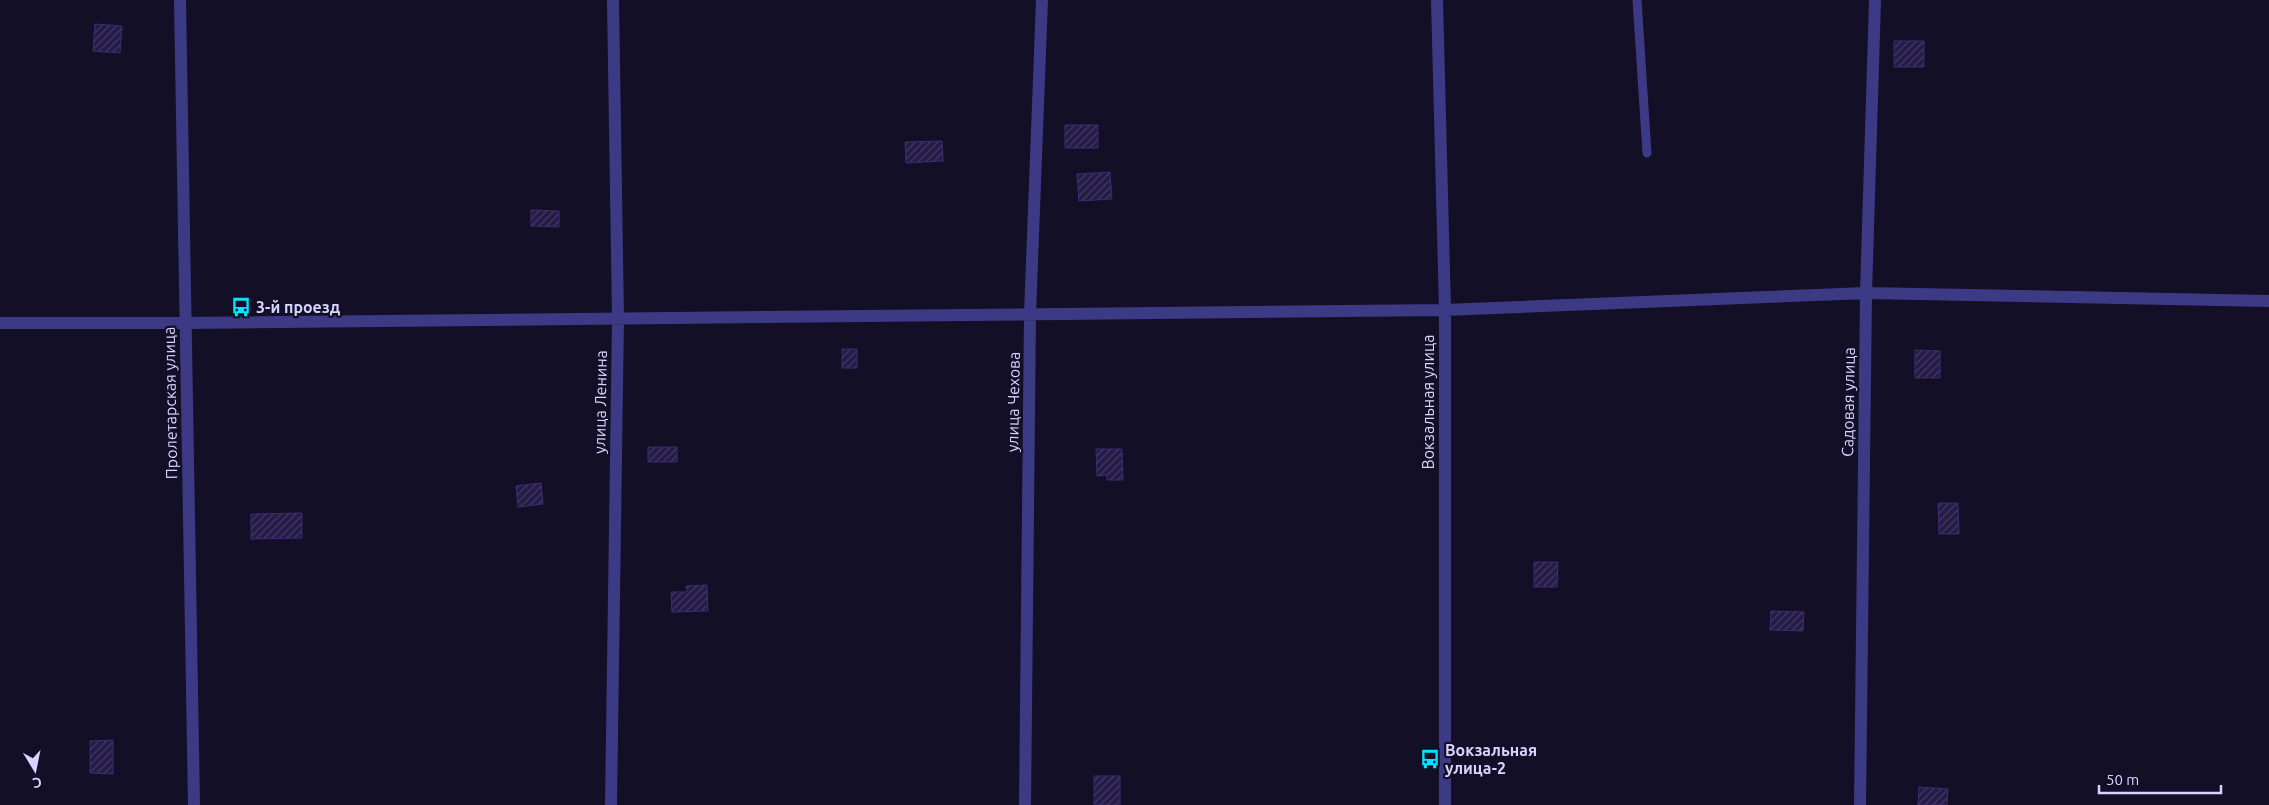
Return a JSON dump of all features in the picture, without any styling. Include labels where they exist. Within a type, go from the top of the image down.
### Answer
[{"type":"street","name":"Пролетарская улица","points":[[180,0],[194,805]]},
{"type":"street","name":"улица Ленина","points":[[611,805],[618,318],[613,0]]},
{"type":"street","name":"улица Чехова","points":[[1025,805],[1030,314],[1042,0]]},
{"type":"street","name":"Вокзальная улица","points":[[1437,0],[1445,310],[1444,805]]},
{"type":"street","name":"Садовая улица","points":[[1860,805],[1866,293],[1875,0]]},
{"type":"street","points":[[0,323],[185,323],[1445,310],[1866,293],[2269,301]]},
{"type":"lane","points":[[1637,0],[1648,153]]},
{"type":"building","points":[[95,24],[122,26],[120,53],[93,51]]},
{"type":"building","points":[[1894,41],[1924,41],[1924,67],[1894,67]]},
{"type":"building","points":[[1065,125],[1098,125],[1098,148],[1065,148]]},
{"type":"building","points":[[942,141],[943,161],[906,163],[905,142]]},
{"type":"building","points":[[1110,172],[1112,199],[1079,201],[1077,174]]},
{"type":"building","points":[[531,210],[559,211],[559,227],[531,226]]},
{"type":"building","points":[[842,349],[857,349],[857,368],[842,368]]},
{"type":"building","points":[[1915,350],[1940,351],[1940,378],[1915,378]]},
{"type":"building","points":[[648,447],[677,447],[677,462],[648,462]]},
{"type":"building","points":[[1096,449],[1122,449],[1123,480],[1107,480],[1107,475],[1097,476]]},
{"type":"building","points":[[541,483],[543,504],[518,507],[516,486]]},
{"type":"building","points":[[1938,503],[1958,503],[1959,534],[1939,534]]},
{"type":"building","points":[[302,513],[302,538],[251,539],[251,514]]},
{"type":"building","points":[[1534,562],[1558,562],[1557,587],[1534,587]]},
{"type":"building","points":[[707,585],[708,611],[672,612],[671,592],[687,592],[686,586]]},
{"type":"building","points":[[1771,611],[1804,612],[1803,631],[1770,630]]},
{"type":"building","points":[[113,740],[113,774],[90,773],[90,741]]},
{"type":"building","points":[[1094,776],[1120,776],[1120,805],[1094,805]]},
{"type":"building","points":[[1919,787],[1948,789],[1947,805],[1918,805]]},
{"type":"place","name":"3-й проезд","points":[[241,307]]},
{"type":"place","name":"Вокзальная улица-2","points":[[1430,759]]}]
